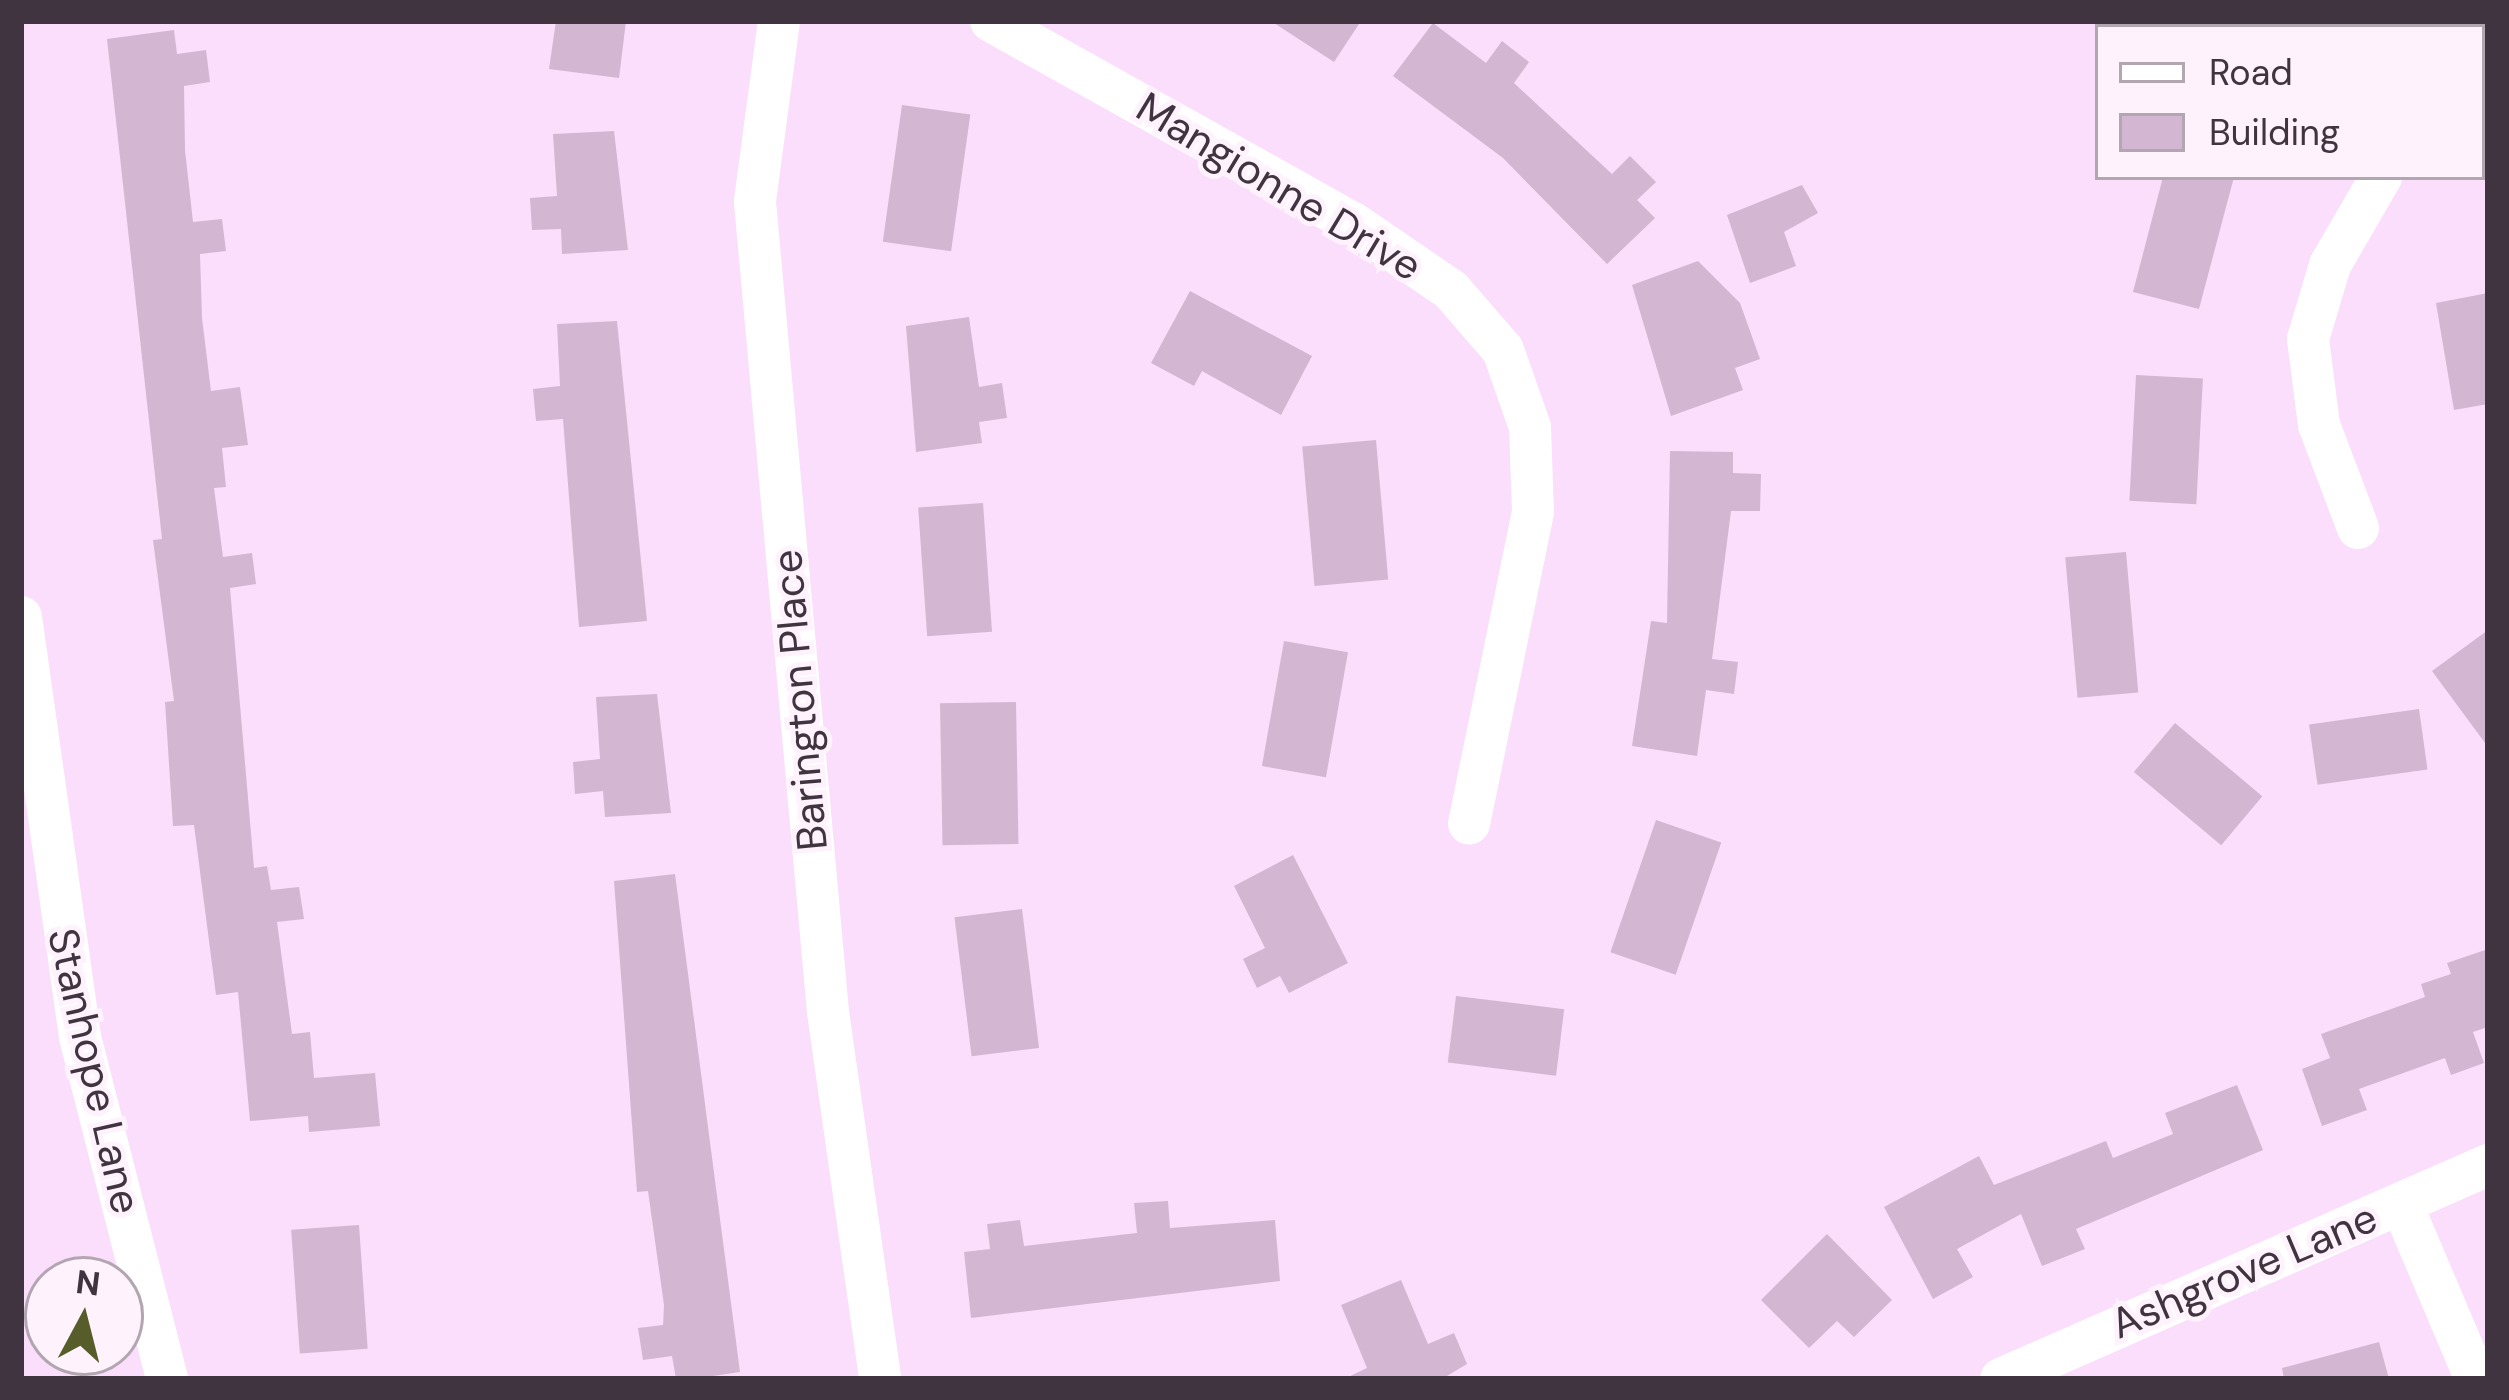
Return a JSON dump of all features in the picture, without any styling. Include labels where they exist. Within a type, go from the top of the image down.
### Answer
[{"type":"street","name":"Barington Place","points":[[779,21],[755,202],[828,1012],[880,1379]]},
{"type":"street","name":"Mangionne Drive","points":[[991,21],[1353,223],[1451,290],[1502,350],[1530,427],[1533,512],[1469,823]]},
{"type":"street","points":[[2358,527],[2319,425],[2308,339],[2330,266],[2378,180]]},
{"type":"street","name":"Stanhope Lane","points":[[21,617],[80,1037],[167,1379]]},
{"type":"street","name":"Ashgrove Lane","points":[[2001,1379],[2488,1165]]},
{"type":"street","points":[[2402,1204],[2476,1379]]},
{"type":"building","points":[[556,21],[626,21],[619,78],[549,69]]},
{"type":"building","points":[[1271,21],[1361,21],[1334,62]]},
{"type":"building","points":[[1433,23],[1486,63],[1502,41],[1529,62],[1514,83],[1612,174],[1630,156],[1656,182],[1637,200],[1655,218],[1607,264],[1503,158],[1393,76]]},
{"type":"building","points":[[174,30],[177,54],[206,50],[210,82],[184,86],[185,150],[193,222],[222,219],[226,251],[200,254],[202,318],[211,391],[240,387],[248,445],[222,448],[226,487],[214,488],[223,557],[252,553],[256,584],[230,588],[254,868],[267,866],[271,890],[299,887],[304,919],[277,922],[292,1034],[310,1032],[314,1078],[375,1073],[380,1126],[309,1132],[308,1116],[250,1121],[238,992],[216,995],[194,825],[173,826],[165,702],[174,701],[153,540],[162,539],[107,39]]},
{"type":"building","points":[[902,105],[970,115],[951,251],[883,242]]},
{"type":"building","points":[[614,131],[628,250],[562,254],[561,229],[532,230],[530,198],[557,196],[553,134]]},
{"type":"building","points":[[2162,180],[2233,180],[2199,309],[2133,292]]},
{"type":"building","points":[[1802,185],[1818,213],[1784,232],[1796,266],[1750,283],[1727,215]]},
{"type":"building","points":[[1698,261],[1740,303],[1760,359],[1735,368],[1743,390],[1671,416],[1632,285]]},
{"type":"building","points":[[1190,291],[1312,356],[1281,415],[1202,371],[1194,386],[1151,363]]},
{"type":"building","points":[[2488,293],[2488,404],[2454,410],[2436,303]]},
{"type":"building","points":[[969,317],[979,387],[1002,383],[1007,418],[979,422],[982,443],[916,452],[906,326]]},
{"type":"building","points":[[617,321],[647,621],[579,627],[563,419],[536,421],[533,389],[560,386],[557,324]]},
{"type":"building","points":[[2136,375],[2203,379],[2196,504],[2129,501]]},
{"type":"building","points":[[1376,440],[1388,579],[1314,586],[1302,446]]},
{"type":"building","points":[[1670,451],[1733,452],[1733,473],[1761,474],[1760,511],[1731,511],[1712,659],[1738,662],[1734,694],[1706,690],[1697,756],[1632,746],[1651,621],[1667,623]]},
{"type":"building","points":[[983,503],[992,632],[927,636],[918,508]]},
{"type":"building","points":[[2126,552],[2138,692],[2078,698],[2065,557]]},
{"type":"building","points":[[2488,630],[2488,747],[2432,671]]},
{"type":"building","points":[[1284,641],[1348,652],[1326,777],[1262,766]]},
{"type":"building","points":[[657,694],[671,813],[605,817],[603,791],[575,794],[573,762],[600,759],[596,697]]},
{"type":"building","points":[[1016,702],[1018,844],[942,845],[940,703]]},
{"type":"building","points":[[2419,709],[2427,769],[2318,785],[2309,724]]},
{"type":"building","points":[[2175,723],[2262,796],[2221,845],[2134,772]]},
{"type":"building","points":[[1656,820],[1721,842],[1676,975],[1610,952]]},
{"type":"building","points":[[1293,855],[1348,963],[1289,993],[1280,976],[1257,988],[1243,959],[1265,948],[1234,886]]},
{"type":"building","points":[[675,874],[740,1372],[693,1379],[676,1379],[672,1356],[643,1360],[638,1328],[663,1325],[664,1305],[648,1191],[637,1192],[614,881]]},
{"type":"building","points":[[1022,909],[1039,1048],[972,1056],[955,917]]},
{"type":"building","points":[[2488,949],[2488,1027],[2473,1032],[2484,1063],[2451,1075],[2445,1058],[2359,1089],[2367,1110],[2322,1126],[2302,1069],[2330,1058],[2321,1034],[2425,997],[2421,984],[2451,974],[2447,963]]},
{"type":"building","points":[[1456,996],[1564,1009],[1556,1076],[1448,1063]]},
{"type":"building","points":[[2237,1085],[2263,1150],[2076,1229],[2085,1249],[2042,1266],[2021,1214],[1957,1249],[1973,1277],[1933,1299],[1884,1207],[1979,1156],[1994,1185],[2106,1141],[2113,1158],[2173,1134],[2165,1113]]},
{"type":"building","points":[[1168,1201],[1170,1228],[1275,1220],[1280,1281],[971,1318],[964,1252],[990,1249],[987,1224],[1020,1220],[1024,1246],[1137,1233],[1134,1203]]},
{"type":"building","points":[[359,1225],[368,1349],[300,1353],[291,1230]]},
{"type":"building","points":[[1827,1234],[1892,1300],[1854,1337],[1837,1321],[1809,1348],[1761,1300]]},
{"type":"building","points":[[1401,1280],[1428,1344],[1454,1333],[1467,1364],[1442,1379],[1344,1379],[1367,1368],[1341,1305]]},
{"type":"building","points":[[2379,1342],[2389,1379],[2284,1379],[2282,1368]]}]
